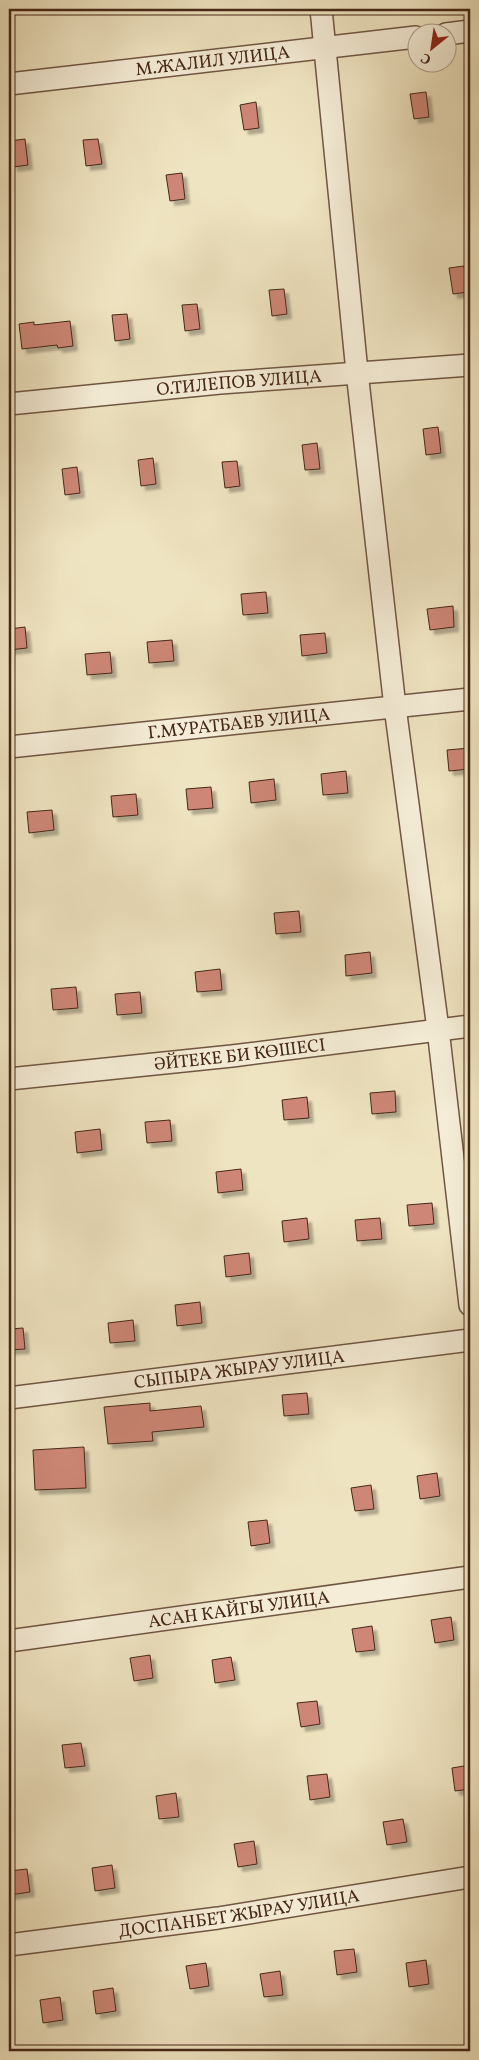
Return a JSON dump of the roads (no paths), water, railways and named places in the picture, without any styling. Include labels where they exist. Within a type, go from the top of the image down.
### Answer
[{"type":"street","points":[[321,9],[357,372],[395,707],[438,1029],[470,1305]]},
{"type":"street","points":[[456,33],[470,31]]},
{"type":"street","name":"М.ЖАЛИЛ УЛИЦА","points":[[9,84],[406,38]]},
{"type":"street","name":"О.ТИЛЕПОВ УЛИЦА","points":[[9,404],[220,383],[470,365]]},
{"type":"street","name":"Г.МУРАТБАЕВ УЛИЦА","points":[[9,747],[470,699]]},
{"type":"street","name":"ӘЙТЕКЕ БИ КӨШЕСІ","points":[[9,1079],[232,1056],[470,1026]]},
{"type":"street","name":"СЫПЫРА ЖЫРАУ УЛИЦА","points":[[9,1398],[470,1340]]},
{"type":"street","name":"АСАН КАЙГЫ УЛИЦА","points":[[9,1642],[470,1577]]},
{"type":"street","name":"ДОСПАНБЕТ ЖЫРАУ УЛИЦА","points":[[9,1946],[218,1918],[470,1877]]}]
